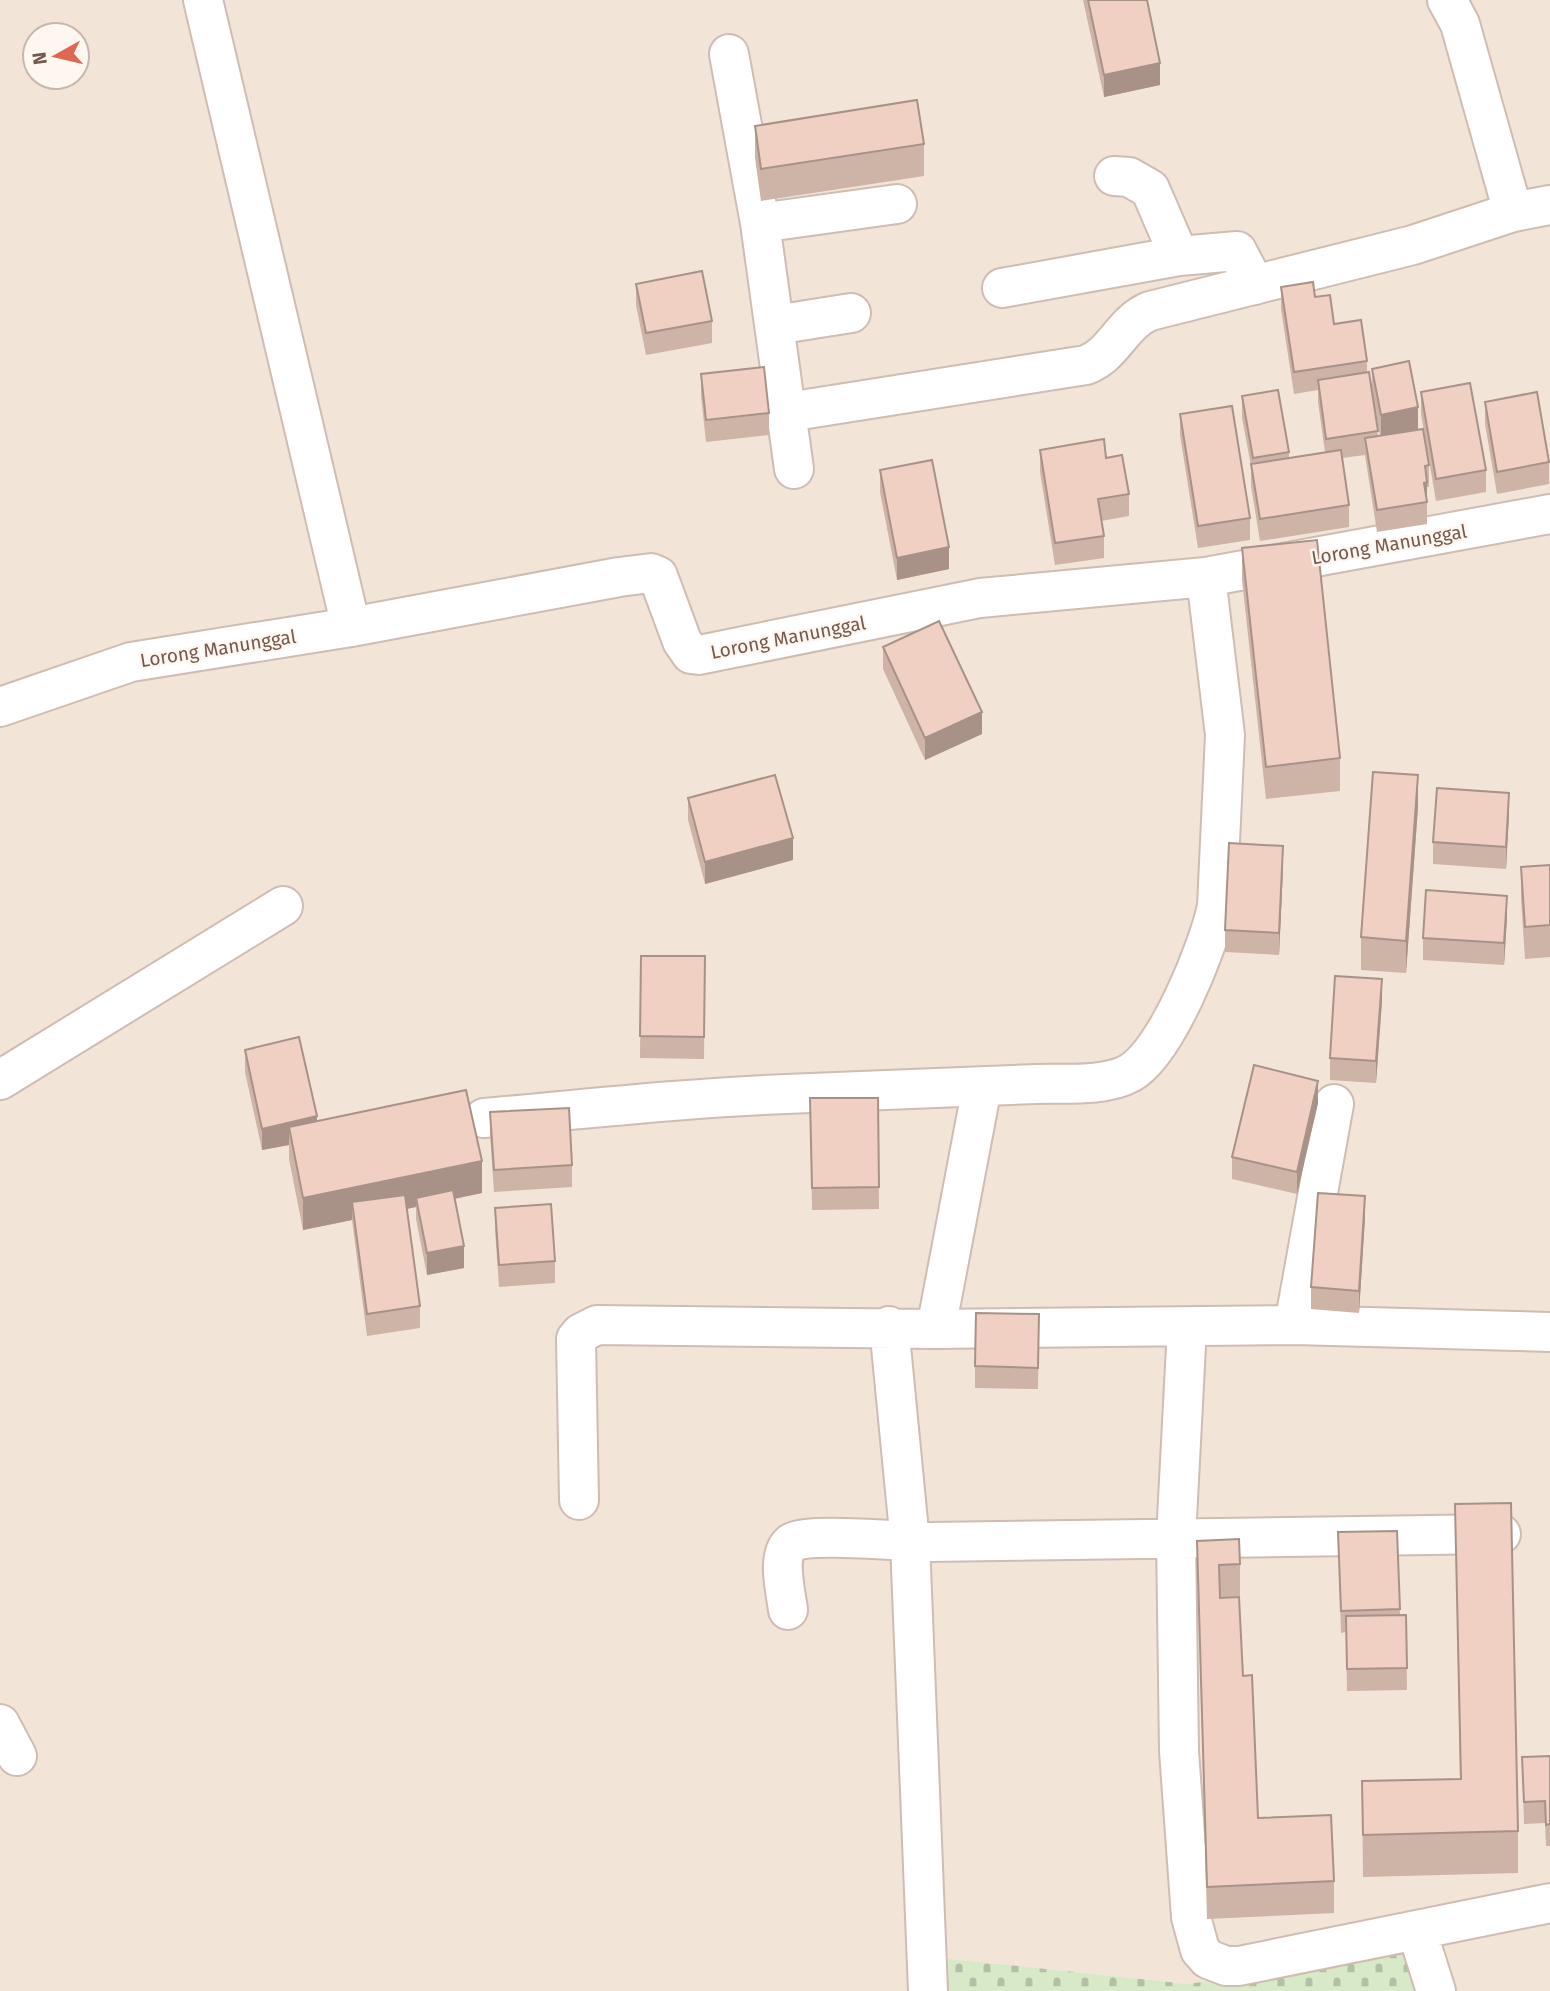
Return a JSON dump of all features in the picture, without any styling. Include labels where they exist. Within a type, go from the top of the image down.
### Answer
[{"type":"street","points":[[203,0],[351,627]]},
{"type":"street","points":[[1447,0],[1460,24],[1513,212]]},
{"type":"street","points":[[729,54],[760,223],[794,469]]},
{"type":"street","points":[[1114,176],[1129,177],[1150,189],[1179,256]]},
{"type":"street","points":[[760,223],[897,204]]},
{"type":"street","points":[[788,412],[1086,365],[1105,355],[1126,326],[1138,316],[1413,245],[1513,212],[1550,205]]},
{"type":"street","points":[[1002,288],[1179,256],[1237,251],[1255,285]]},
{"type":"street","points":[[775,325],[851,313]]},
{"type":"street","name":"Lorong Manunggal","points":[[0,706],[131,662],[351,627],[651,573],[660,579],[687,650],[699,654],[980,598],[1206,577],[1550,514]]},
{"type":"street","points":[[484,1118],[783,1094],[982,1087],[1110,1079],[1128,1074],[1146,1061],[1182,1001],[1212,930],[1222,828],[1225,735],[1206,577]]},
{"type":"street","points":[[0,1080],[283,906]]},
{"type":"street","points":[[936,1329],[982,1087]]},
{"type":"street","points":[[1294,1325],[1334,1104]]},
{"type":"street","points":[[579,1500],[576,1339],[587,1329],[597,1325],[888,1326],[936,1329],[1294,1325],[1550,1332]]},
{"type":"street","points":[[888,1326],[910,1542],[928,1991]]},
{"type":"street","points":[[1187,1327],[1176,1538],[1178,1751],[1191,1917],[1210,1975],[1226,1966],[1239,1966],[1550,1903]]},
{"type":"street","points":[[788,1610],[784,1560],[791,1543],[808,1538],[910,1542],[1501,1534]]},
{"type":"street","points":[[1417,1931],[1436,1991]]},
{"type":"shaded area","points":[[0,0],[1550,0],[1550,1991],[1422,1991],[1412,1949],[1188,1984],[914,1955],[922,1991],[0,1991]]},
{"type":"green space","points":[[1412,1949],[1422,1991],[922,1991],[913,1955],[1188,1984]]},
{"type":"building","points":[[1088,0],[1147,0],[1160,63],[1104,75]]},
{"type":"building","points":[[917,100],[924,144],[761,169],[755,126]]},
{"type":"building","points":[[702,271],[712,321],[646,333],[636,284]]},
{"type":"building","points":[[1313,282],[1315,297],[1330,295],[1334,324],[1361,320],[1367,361],[1294,372],[1281,287]]},
{"type":"building","points":[[1409,361],[1418,407],[1381,415],[1372,369]]},
{"type":"building","points":[[764,367],[769,413],[706,420],[701,374]]},
{"type":"building","points":[[1369,372],[1378,431],[1326,439],[1318,380]]},
{"type":"building","points":[[1470,383],[1486,470],[1436,479],[1421,392]]},
{"type":"building","points":[[1278,390],[1289,452],[1253,458],[1242,396]]},
{"type":"building","points":[[1537,392],[1549,462],[1497,472],[1485,402]]},
{"type":"building","points":[[1232,406],[1250,518],[1198,526],[1180,414]]},
{"type":"building","points":[[1423,429],[1429,465],[1425,466],[1427,482],[1424,483],[1427,502],[1377,510],[1365,438]]},
{"type":"building","points":[[1104,439],[1106,458],[1122,455],[1129,494],[1098,499],[1104,536],[1055,543],[1040,450]]},
{"type":"building","points":[[1341,450],[1349,505],[1260,519],[1251,464]]},
{"type":"building","points":[[932,460],[949,547],[897,558],[880,470]]},
{"type":"building","points":[[1317,540],[1340,758],[1266,767],[1242,548]]},
{"type":"building","points":[[939,621],[982,712],[925,738],[883,647]]},
{"type":"building","points":[[1373,772],[1418,775],[1406,941],[1361,937]]},
{"type":"building","points":[[775,775],[793,838],[705,862],[688,798]]},
{"type":"building","points":[[1437,788],[1509,793],[1506,847],[1433,842]]},
{"type":"building","points":[[1229,843],[1283,846],[1279,933],[1225,930]]},
{"type":"building","points":[[1550,865],[1550,925],[1525,927],[1521,867]]},
{"type":"building","points":[[1426,890],[1507,896],[1504,943],[1423,938]]},
{"type":"building","points":[[641,956],[705,956],[704,1037],[640,1036]]},
{"type":"building","points":[[1335,976],[1382,979],[1376,1061],[1330,1058]]},
{"type":"building","points":[[299,1037],[317,1116],[262,1129],[245,1050]]},
{"type":"building","points":[[1254,1065],[1318,1081],[1297,1172],[1232,1157]]},
{"type":"building","points":[[466,1090],[482,1161],[303,1198],[289,1127]]},
{"type":"building","points":[[810,1098],[878,1098],[879,1187],[812,1188]]},
{"type":"building","points":[[569,1108],[572,1165],[494,1170],[490,1112]]},
{"type":"building","points":[[453,1190],[464,1246],[427,1253],[416,1198]]},
{"type":"building","points":[[1318,1193],[1365,1196],[1359,1291],[1311,1287]]},
{"type":"building","points":[[405,1195],[420,1306],[367,1314],[352,1202]]},
{"type":"building","points":[[551,1204],[555,1261],[499,1265],[495,1208]]},
{"type":"building","points":[[976,1313],[1039,1314],[1038,1368],[975,1366]]},
{"type":"building","points":[[1511,1503],[1518,1831],[1363,1835],[1362,1781],[1461,1779],[1455,1504]]},
{"type":"building","points":[[1397,1531],[1400,1609],[1341,1611],[1338,1532]]},
{"type":"building","points":[[1239,1539],[1240,1564],[1219,1565],[1220,1598],[1239,1597],[1243,1676],[1252,1675],[1258,1818],[1331,1815],[1334,1881],[1207,1887],[1197,1541]]},
{"type":"building","points":[[1406,1615],[1407,1668],[1347,1669],[1346,1616]]},
{"type":"building","points":[[1550,1756],[1550,1824],[1546,1825],[1545,1801],[1524,1802],[1522,1757]]}]
